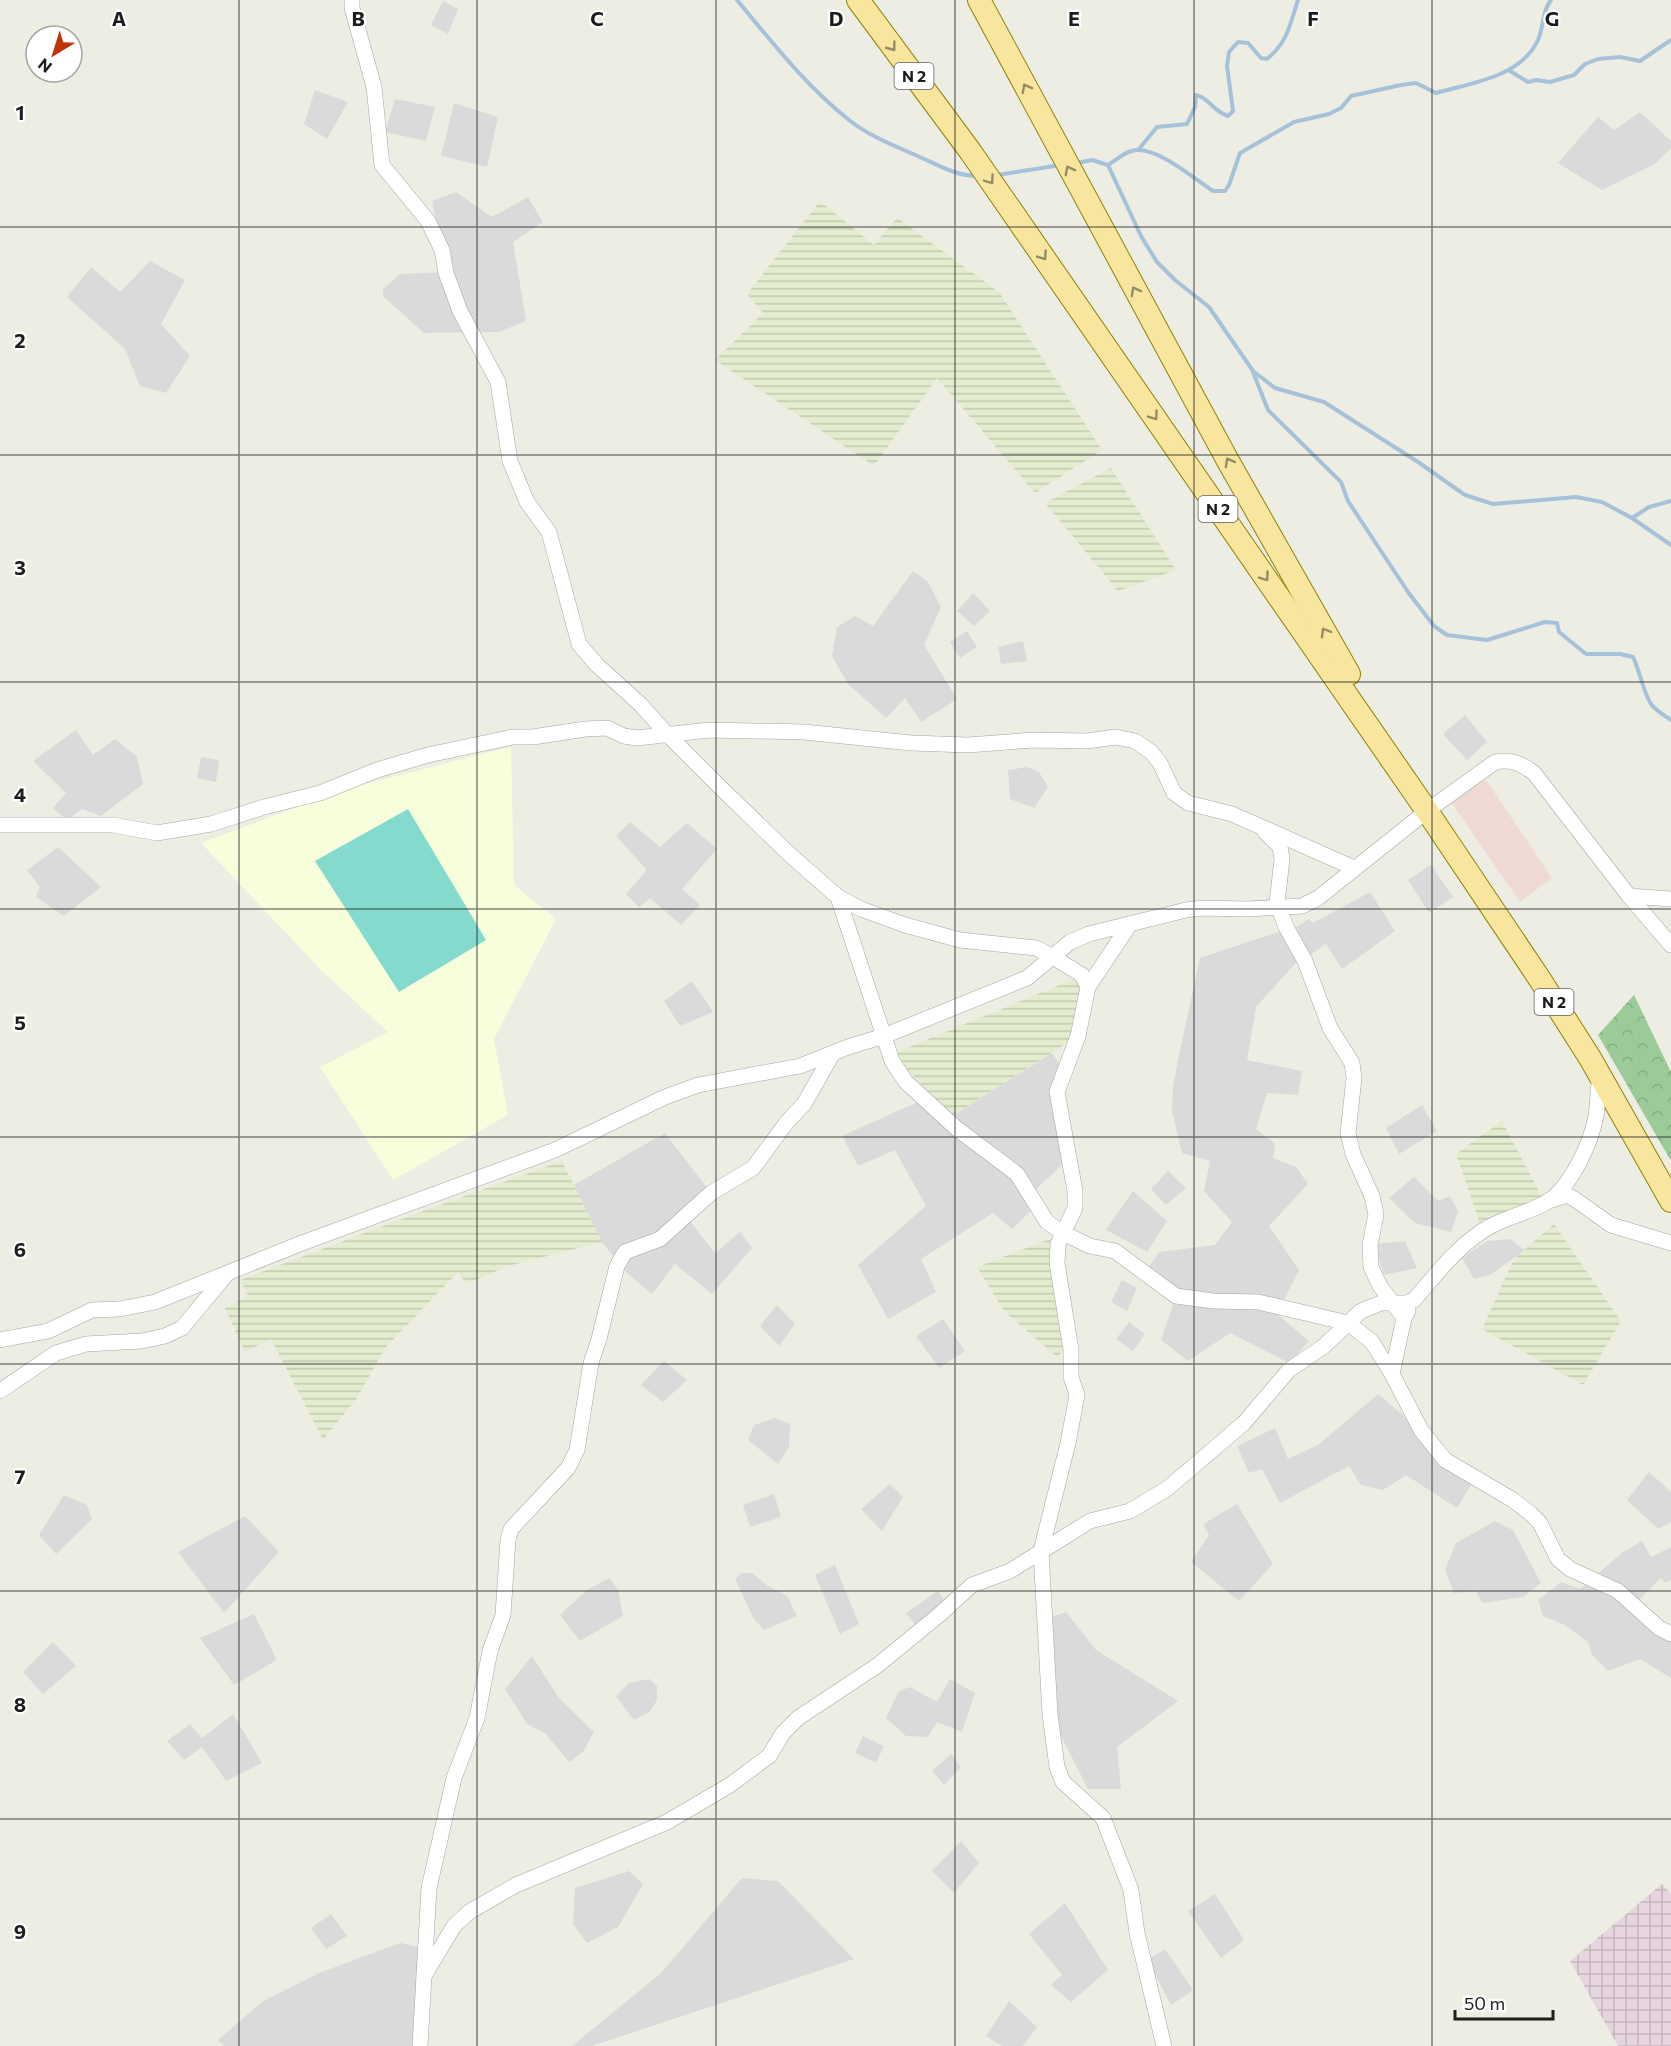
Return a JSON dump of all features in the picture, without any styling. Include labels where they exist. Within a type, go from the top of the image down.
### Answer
[{"type":"main road","name":"N 2","points":[[858,0],[970,151],[1427,811],[1539,978],[1600,1075],[1671,1201]]},
{"type":"main road","name":"N 2","points":[[979,0],[1085,200],[1291,574],[1427,811]]},
{"type":"street","points":[[352,0],[352,8],[374,87],[382,165],[428,221],[442,250],[446,273],[460,311],[498,382],[510,461],[527,502],[549,532],[579,644],[597,665],[641,705],[667,734],[788,853],[838,897],[861,909],[904,925],[960,940],[1036,948],[1082,975],[1088,987]]},
{"type":"street","points":[[0,825],[113,825],[157,833],[212,824],[264,807],[320,793],[377,770],[428,755],[513,737],[533,737],[585,729],[607,728],[624,736],[637,738],[709,730],[804,732],[911,743],[968,745],[1033,740],[1087,741],[1116,737],[1135,741],[1151,752],[1160,763],[1174,793],[1188,803],[1232,813],[1354,868]]},
{"type":"street","points":[[0,1340],[48,1331],[92,1310],[120,1309],[155,1302],[324,1234],[555,1150],[665,1097],[698,1085],[800,1066],[884,1036],[1027,978],[1070,942],[1089,934],[1186,910],[1302,906],[1318,898],[1427,811],[1495,762],[1507,760],[1521,763],[1534,773],[1629,896],[1671,945]]},
{"type":"street","points":[[1259,826],[1280,847],[1282,859],[1278,907],[1305,961],[1330,1028],[1352,1063],[1354,1078],[1348,1133],[1353,1155],[1372,1197],[1376,1214],[1370,1245],[1371,1267],[1380,1286],[1404,1318]]},
{"type":"street","points":[[1629,896],[1671,899]]},
{"type":"street","points":[[838,897],[892,1061],[906,1082],[956,1128],[1017,1174],[1047,1222],[1063,1233],[1090,1246],[1115,1251],[1176,1296],[1213,1301],[1258,1302],[1348,1323],[1371,1342],[1392,1374],[1421,1431],[1445,1460],[1513,1500],[1531,1514],[1540,1523],[1558,1559],[1570,1569],[1617,1591],[1659,1628],[1671,1634]]},
{"type":"street","points":[[1130,924],[1088,987],[1078,1036],[1057,1092],[1076,1191],[1075,1208],[1058,1244],[1058,1263],[1071,1350],[1071,1377],[1077,1395],[1068,1443],[1041,1551],[1050,1714],[1057,1767],[1062,1782],[1070,1791],[1103,1818],[1131,1890],[1137,1933],[1164,2046]]},
{"type":"street","points":[[420,2046],[429,1888],[454,1778],[477,1718],[490,1651],[503,1615],[508,1540],[511,1529],[568,1468],[577,1449],[591,1363],[617,1266],[625,1252],[660,1239],[711,1193],[753,1168],[787,1122],[804,1104],[832,1053]]},
{"type":"street","points":[[1548,1201],[1567,1182],[1591,1135],[1596,1116],[1600,1075]]},
{"type":"street","points":[[1392,1374],[1404,1318],[1414,1300],[1461,1247],[1483,1230],[1548,1201],[1567,1196],[1611,1225],[1671,1243]]},
{"type":"street","points":[[0,1391],[56,1353],[86,1344],[142,1341],[165,1336],[182,1328],[228,1273]]},
{"type":"street","points":[[424,1976],[454,1926],[469,1912],[516,1885],[667,1822],[730,1785],[769,1756],[783,1733],[798,1718],[878,1665],[972,1585],[1010,1571],[1090,1521],[1130,1511],[1168,1488],[1244,1423],[1289,1370],[1324,1346],[1361,1311],[1381,1303],[1406,1303],[1414,1300]]},
{"type":"shaded area","points":[[443,1],[458,9],[448,34],[431,25]]},
{"type":"shaded area","points":[[315,90],[348,102],[327,139],[304,124]]},
{"type":"shaded area","points":[[395,99],[435,107],[426,141],[385,132]]},
{"type":"shaded area","points":[[454,103],[498,117],[487,167],[441,156]]},
{"type":"shaded area","points":[[1640,112],[1671,141],[1671,148],[1655,164],[1602,190],[1558,163],[1598,117],[1614,130]]},
{"type":"shaded area","points":[[456,192],[492,217],[528,197],[543,222],[513,242],[526,321],[499,332],[424,333],[383,296],[383,289],[400,274],[446,272],[432,201]]},
{"type":"shaded area","points":[[820,201],[874,245],[897,218],[999,292],[1102,450],[1035,493],[937,378],[874,466],[715,360],[763,313],[747,294]]},
{"type":"shaded area","points":[[150,261],[185,280],[161,324],[190,356],[166,393],[140,386],[125,349],[67,297],[91,267],[120,292]]},
{"type":"shaded area","points":[[1111,468],[1176,570],[1118,591],[1045,503]]},
{"type":"shaded area","points":[[913,571],[928,582],[941,607],[924,645],[957,699],[921,722],[905,698],[886,718],[848,684],[832,656],[837,627],[855,616],[873,626]]},
{"type":"shaded area","points":[[973,593],[990,611],[974,626],[957,611]]},
{"type":"shaded area","points":[[967,631],[977,647],[960,658],[950,642]]},
{"type":"shaded area","points":[[1023,641],[1027,661],[1001,664],[998,647]]},
{"type":"shaded area","points":[[1465,715],[1487,742],[1467,760],[1443,734]]},
{"type":"shaded area","points":[[76,730],[93,755],[115,739],[137,757],[143,784],[101,816],[82,809],[67,820],[53,808],[66,793],[33,761]]},
{"type":"shaded area","points":[[511,747],[514,885],[556,919],[494,1039],[508,1115],[393,1180],[320,1067],[388,1032],[320,969],[201,843],[345,789]]},
{"type":"shaded area","points":[[201,757],[219,760],[216,782],[197,778]]},
{"type":"shaded area","points":[[1027,767],[1039,772],[1048,787],[1034,808],[1010,799],[1008,770]]},
{"type":"shaded area","points":[[1484,777],[1552,878],[1520,902],[1451,802]]},
{"type":"shaded area","points":[[408,809],[486,940],[399,992],[315,861]]},
{"type":"shaded area","points":[[630,822],[660,847],[687,823],[717,849],[682,889],[700,905],[681,925],[650,898],[639,907],[626,894],[647,870],[616,836]]},
{"type":"shaded area","points":[[58,847],[101,887],[64,916],[36,897],[40,887],[27,870]]},
{"type":"shaded area","points":[[1431,865],[1453,897],[1429,913],[1408,880]]},
{"type":"shaded area","points":[[1370,892],[1395,931],[1342,969],[1326,944],[1307,957],[1290,931],[1309,919],[1313,923]]},
{"type":"shaded area","points":[[1284,930],[1300,958],[1256,1007],[1247,1060],[1302,1071],[1298,1095],[1267,1093],[1256,1129],[1275,1144],[1273,1158],[1296,1167],[1308,1184],[1269,1226],[1299,1270],[1277,1314],[1309,1341],[1289,1363],[1230,1333],[1188,1361],[1161,1340],[1176,1296],[1144,1273],[1159,1252],[1215,1245],[1232,1222],[1204,1191],[1210,1161],[1182,1153],[1172,1111],[1173,1087],[1200,958]]},
{"type":"shaded area","points":[[1077,978],[1082,984],[1070,1041],[952,1116],[892,1054]]},
{"type":"shaded area","points":[[692,981],[713,1012],[680,1026],[664,1001]]},
{"type":"shaded area","points":[[1052,1053],[1065,1072],[1057,1093],[1069,1158],[1026,1199],[1034,1208],[1012,1229],[993,1213],[921,1259],[936,1292],[888,1319],[858,1265],[926,1206],[895,1150],[858,1166],[842,1136],[933,1095],[952,1116]]},
{"type":"shaded area","points":[[1422,1105],[1437,1131],[1399,1154],[1386,1128]]},
{"type":"shaded area","points":[[1502,1121],[1543,1199],[1481,1227],[1456,1154]]},
{"type":"shaded area","points":[[665,1133],[711,1193],[686,1216],[715,1253],[740,1232],[752,1248],[712,1294],[675,1264],[652,1294],[627,1273],[602,1242],[574,1185]]},
{"type":"shaded area","points":[[562,1161],[602,1242],[508,1266],[466,1284],[458,1272],[385,1348],[357,1398],[323,1440],[271,1339],[245,1352],[225,1308],[248,1296],[240,1280]]},
{"type":"shaded area","points":[[1168,1171],[1186,1188],[1166,1205],[1151,1189]]},
{"type":"shaded area","points":[[1414,1177],[1438,1201],[1450,1196],[1458,1211],[1451,1232],[1415,1223],[1389,1198]]},
{"type":"shaded area","points":[[1133,1191],[1167,1221],[1147,1252],[1106,1230]]},
{"type":"shaded area","points":[[1554,1224],[1621,1321],[1583,1385],[1482,1329],[1514,1259]]},
{"type":"shaded area","points":[[1050,1239],[1066,1348],[1057,1357],[1004,1311],[977,1267]]},
{"type":"shaded area","points":[[1510,1239],[1525,1250],[1490,1275],[1474,1279],[1462,1258],[1487,1241]]},
{"type":"shaded area","points":[[1405,1241],[1417,1268],[1384,1275],[1375,1244]]},
{"type":"shaded area","points":[[1122,1280],[1137,1288],[1127,1311],[1111,1302]]},
{"type":"shaded area","points":[[777,1305],[795,1324],[779,1346],[760,1326]]},
{"type":"shaded area","points":[[943,1319],[965,1351],[939,1368],[916,1336]]},
{"type":"shaded area","points":[[1129,1322],[1145,1334],[1133,1351],[1116,1339]]},
{"type":"shaded area","points":[[664,1361],[687,1380],[663,1402],[641,1385]]},
{"type":"shaded area","points":[[1378,1394],[1476,1477],[1457,1508],[1406,1475],[1383,1490],[1361,1485],[1349,1466],[1280,1503],[1262,1469],[1249,1473],[1237,1446],[1275,1428],[1288,1459],[1318,1445]]},
{"type":"shaded area","points":[[775,1418],[790,1424],[789,1447],[778,1464],[748,1440],[754,1425]]},
{"type":"shaded area","points":[[1649,1472],[1671,1492],[1671,1522],[1658,1529],[1627,1500]]},
{"type":"shaded area","points":[[890,1484],[903,1497],[882,1531],[861,1509]]},
{"type":"shaded area","points":[[774,1494],[781,1517],[750,1527],[743,1505]]},
{"type":"shaded area","points":[[64,1495],[87,1505],[92,1519],[56,1554],[39,1535]]},
{"type":"shaded area","points":[[1237,1504],[1273,1564],[1239,1601],[1191,1562],[1209,1535],[1203,1524]]},
{"type":"shaded area","points":[[245,1516],[279,1552],[224,1613],[178,1552]]},
{"type":"shaded area","points":[[1495,1521],[1513,1530],[1541,1583],[1523,1597],[1482,1603],[1476,1591],[1454,1593],[1445,1570],[1456,1543]]},
{"type":"shaded area","points":[[1642,1541],[1651,1557],[1671,1547],[1671,1580],[1665,1583],[1661,1578],[1634,1605],[1671,1639],[1671,1678],[1640,1659],[1608,1671],[1592,1655],[1588,1642],[1565,1625],[1543,1616],[1538,1600],[1561,1582],[1580,1589],[1623,1552]]},
{"type":"shaded area","points":[[835,1565],[859,1624],[840,1634],[815,1575]]},
{"type":"shaded area","points":[[742,1573],[752,1573],[768,1586],[787,1596],[797,1616],[764,1630],[754,1619],[735,1579]]},
{"type":"shaded area","points":[[609,1578],[618,1589],[623,1616],[580,1641],[560,1615],[587,1590]]},
{"type":"shaded area","points":[[938,1591],[948,1606],[919,1631],[906,1613]]},
{"type":"shaded area","points":[[1066,1612],[1096,1650],[1178,1701],[1117,1747],[1121,1789],[1088,1789],[1050,1714],[1046,1619]]},
{"type":"shaded area","points":[[254,1614],[277,1660],[234,1685],[200,1638]]},
{"type":"shaded area","points":[[53,1642],[76,1666],[43,1694],[23,1672]]},
{"type":"shaded area","points":[[532,1656],[559,1698],[594,1732],[583,1752],[569,1762],[545,1733],[527,1724],[505,1689]]},
{"type":"shaded area","points":[[649,1679],[657,1686],[657,1700],[650,1712],[634,1720],[616,1696],[629,1683]]},
{"type":"shaded area","points":[[950,1679],[975,1693],[962,1732],[937,1722],[928,1737],[906,1736],[886,1718],[899,1691],[910,1687],[937,1702]]},
{"type":"shaded area","points":[[233,1714],[262,1763],[226,1781],[202,1747],[184,1760],[167,1741],[190,1724],[202,1738]]},
{"type":"shaded area","points":[[863,1736],[884,1746],[876,1763],[855,1753]]},
{"type":"shaded area","points":[[951,1754],[961,1767],[944,1785],[932,1771]]},
{"type":"shaded area","points":[[961,1841],[979,1863],[954,1893],[932,1871]]},
{"type":"shaded area","points":[[629,1871],[643,1884],[618,1927],[587,1943],[573,1924],[575,1888]]},
{"type":"shaded area","points":[[742,1878],[778,1881],[854,1959],[592,2046],[572,2046],[661,1973]]},
{"type":"shaded area","points":[[1662,1884],[1671,1894],[1671,2046],[1618,2046],[1570,1961]]},
{"type":"shaded area","points":[[1215,1894],[1244,1940],[1221,1958],[1188,1911]]},
{"type":"shaded area","points":[[1065,1903],[1108,1970],[1071,2002],[1051,1985],[1062,1975],[1029,1934]]},
{"type":"shaded area","points":[[331,1914],[347,1936],[326,1949],[311,1928]]},
{"type":"shaded area","points":[[400,1943],[425,1948],[420,2046],[224,2046],[218,2040],[263,2001],[319,1973]]},
{"type":"shaded area","points":[[1165,1949],[1193,1990],[1171,2005],[1147,1960]]},
{"type":"shaded area","points":[[1009,2001],[1037,2027],[1023,2046],[1002,2046],[986,2036]]},
{"type":"green space","points":[[1634,995],[1671,1072],[1671,1161],[1598,1035]]},
{"type":"waterway","points":[[737,0],[804,78],[833,107],[857,126],[942,167],[977,176]]},
{"type":"waterway","points":[[1139,149],[1157,127],[1187,124],[1195,107],[1196,95],[1228,116],[1233,111],[1227,66],[1229,52],[1238,42],[1248,43],[1261,58],[1267,59],[1284,39],[1298,0]]},
{"type":"waterway","points":[[1108,165],[1129,152],[1146,151],[1166,159],[1213,191],[1225,191],[1240,153],[1294,122],[1329,114],[1341,108],[1351,96],[1416,83],[1436,93],[1479,82],[1507,70],[1520,62],[1538,40],[1546,9],[1551,0]]},
{"type":"waterway","points":[[1510,71],[1528,82],[1536,80],[1550,82],[1574,75],[1585,64],[1598,59],[1620,57],[1640,61],[1671,40]]},
{"type":"waterway","points":[[1077,163],[1092,160],[1108,165],[1141,236],[1157,262],[1175,280],[1209,307],[1253,371],[1275,388],[1324,402],[1465,495],[1493,504],[1576,497],[1602,502],[1632,518],[1671,545]]},
{"type":"waterway","points":[[997,175],[1061,165]]},
{"type":"waterway","points":[[1253,372],[1268,410],[1341,482],[1348,501],[1408,592],[1434,626],[1447,635],[1487,640],[1545,622],[1557,623],[1559,632],[1586,654],[1620,654],[1633,657],[1651,704],[1671,720]]},
{"type":"waterway","points":[[1632,518],[1649,507],[1671,501]]}]
